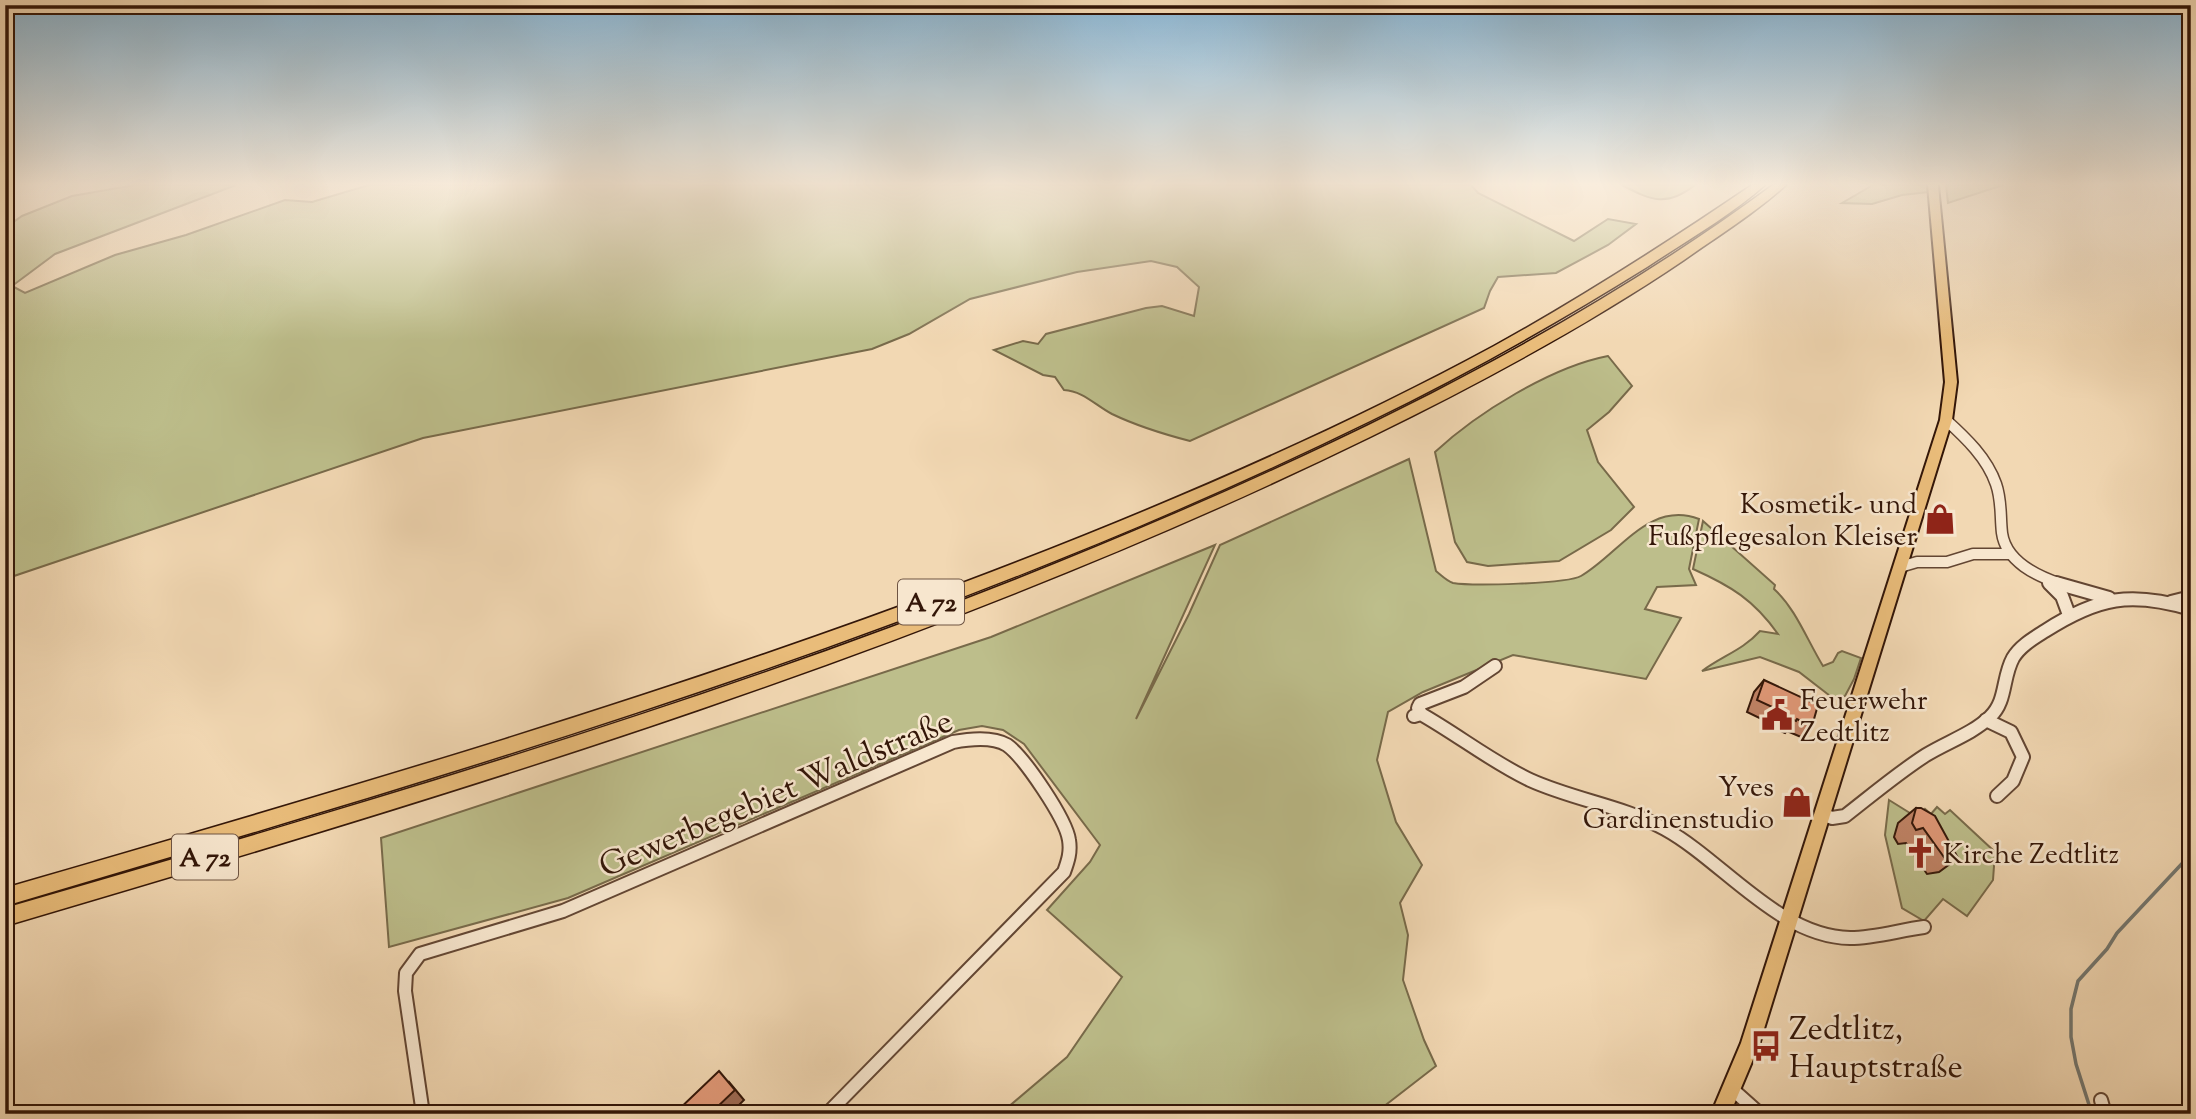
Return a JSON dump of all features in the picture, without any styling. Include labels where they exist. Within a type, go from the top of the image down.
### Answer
[{"type":"highway","name":"A 72","points":[[5,897],[485,753],[739,671],[928,604],[1108,533],[1319,440],[1509,343],[1682,237]]},
{"type":"highway","name":"A 72","points":[[5,917],[367,809],[744,687],[935,618],[1116,547],[1331,451],[1523,351],[1668,263],[1705,237]]},
{"type":"highway","points":[[5,923],[43,906]]},
{"type":"main road","points":[[1720,1114],[1752,1039],[1946,420],[1950,398],[1950,368],[1938,237]]},
{"type":"street","points":[[1946,420],[1976,448],[1992,473],[2000,495],[2003,538],[2009,554]]},
{"type":"street","points":[[1900,566],[1917,562],[1947,562],[1973,554],[2009,554],[2048,581],[2062,596],[2069,615]]},
{"type":"street","points":[[2048,581],[2109,598],[2171,603],[2191,609]]},
{"type":"street","points":[[2171,603],[2191,597]]},
{"type":"street","points":[[1822,814],[1832,818],[1845,816],[1926,755],[1986,720],[2002,702],[2006,677],[2014,656],[2031,640],[2069,615],[2109,598]]},
{"type":"street","points":[[1495,666],[1464,687],[1420,704],[1418,715],[1533,781],[1612,806],[1665,829],[1706,855],[1762,902],[1789,918],[1843,938],[1924,927]]},
{"type":"street","points":[[1997,796],[2013,781],[2023,757],[1998,708]]},
{"type":"street","points":[[1986,720],[2011,732]]},
{"type":"street","name":"Gewerbegebiet Waldstraße","points":[[423,1114],[405,991],[406,973],[420,954],[563,911],[953,742],[968,739],[996,740],[1008,746],[1060,816],[1068,832],[1070,851],[1064,872],[827,1114]]},
{"type":"street","points":[[1732,1089],[1760,1114]]},
{"type":"green space","points":[[5,237],[99,237],[55,254],[12,286],[25,293],[115,255],[178,237],[1566,237],[1574,241],[1580,237],[1618,237],[1556,273],[1498,277],[1484,308],[1190,441],[1112,414],[1083,396],[1064,390],[1055,377],[1043,375],[994,350],[1023,341],[1038,344],[1046,334],[1146,308],[1162,306],[1194,316],[1199,287],[1177,267],[1151,261],[1077,272],[970,299],[909,334],[872,349],[423,438],[5,579]]},
{"type":"green space","points":[[1608,356],[1632,386],[1609,412],[1587,430],[1598,462],[1634,507],[1611,530],[1559,561],[1488,566],[1467,562],[1455,542],[1435,452],[1472,422],[1516,393],[1563,370]]},
{"type":"green space","points":[[1409,459],[1436,571],[1453,583],[1539,583],[1572,579],[1595,566],[1650,523],[1681,515],[1699,519],[1689,569],[1696,585],[1657,587],[1645,609],[1681,618],[1646,679],[1513,655],[1423,692],[1388,712],[1377,760],[1396,822],[1422,865],[1400,903],[1408,935],[1403,980],[1436,1066],[1374,1114],[1000,1114],[1067,1057],[1122,977],[1047,910],[1090,862],[1100,845],[1024,744],[1003,730],[982,726],[959,730],[568,898],[389,947],[381,838],[991,637],[1215,545],[1136,719],[1220,545]]},
{"type":"green space","points":[[1703,521],[1775,585],[1774,589],[1795,615],[1823,666],[1833,662],[1842,651],[1861,658],[1845,696],[1834,699],[1799,672],[1760,657],[1702,671],[1747,643],[1760,631],[1778,634],[1741,595],[1693,569]]},
{"type":"green space","points":[[1889,800],[1918,818],[1925,809],[1931,814],[1937,807],[1945,814],[1950,810],[1995,852],[1993,880],[1967,916],[1943,899],[1924,921],[1902,908],[1885,835]]},
{"type":"building","points":[[1764,680],[1818,705],[1812,726],[1782,715],[1783,712],[1757,700]]},
{"type":"building","points":[[1916,808],[1935,816],[1958,858],[1946,860],[1923,828],[1916,830],[1912,823]]},
{"type":"building","points":[[719,1071],[735,1090],[713,1111],[716,1114],[674,1114]]},
{"type":"waterway","points":[[2092,1114],[2076,1064],[2071,1037],[2071,1009],[2078,981],[2107,949],[2117,933],[2191,854]]},
{"type":"place","name":"Kosmetik- und Fußpflegesalon Kleiser","points":[[1940,519]]},
{"type":"place","name":"Feuerwehr Zedtlitz","points":[[1777,715]]},
{"type":"place","name":"Yves Gardinenstudio","points":[[1797,802]]},
{"type":"place","name":"Kirche Zedtlitz","points":[[1920,853]]},
{"type":"place","name":"Zedtlitz, Hauptstraße","points":[[1766,1046]]}]
